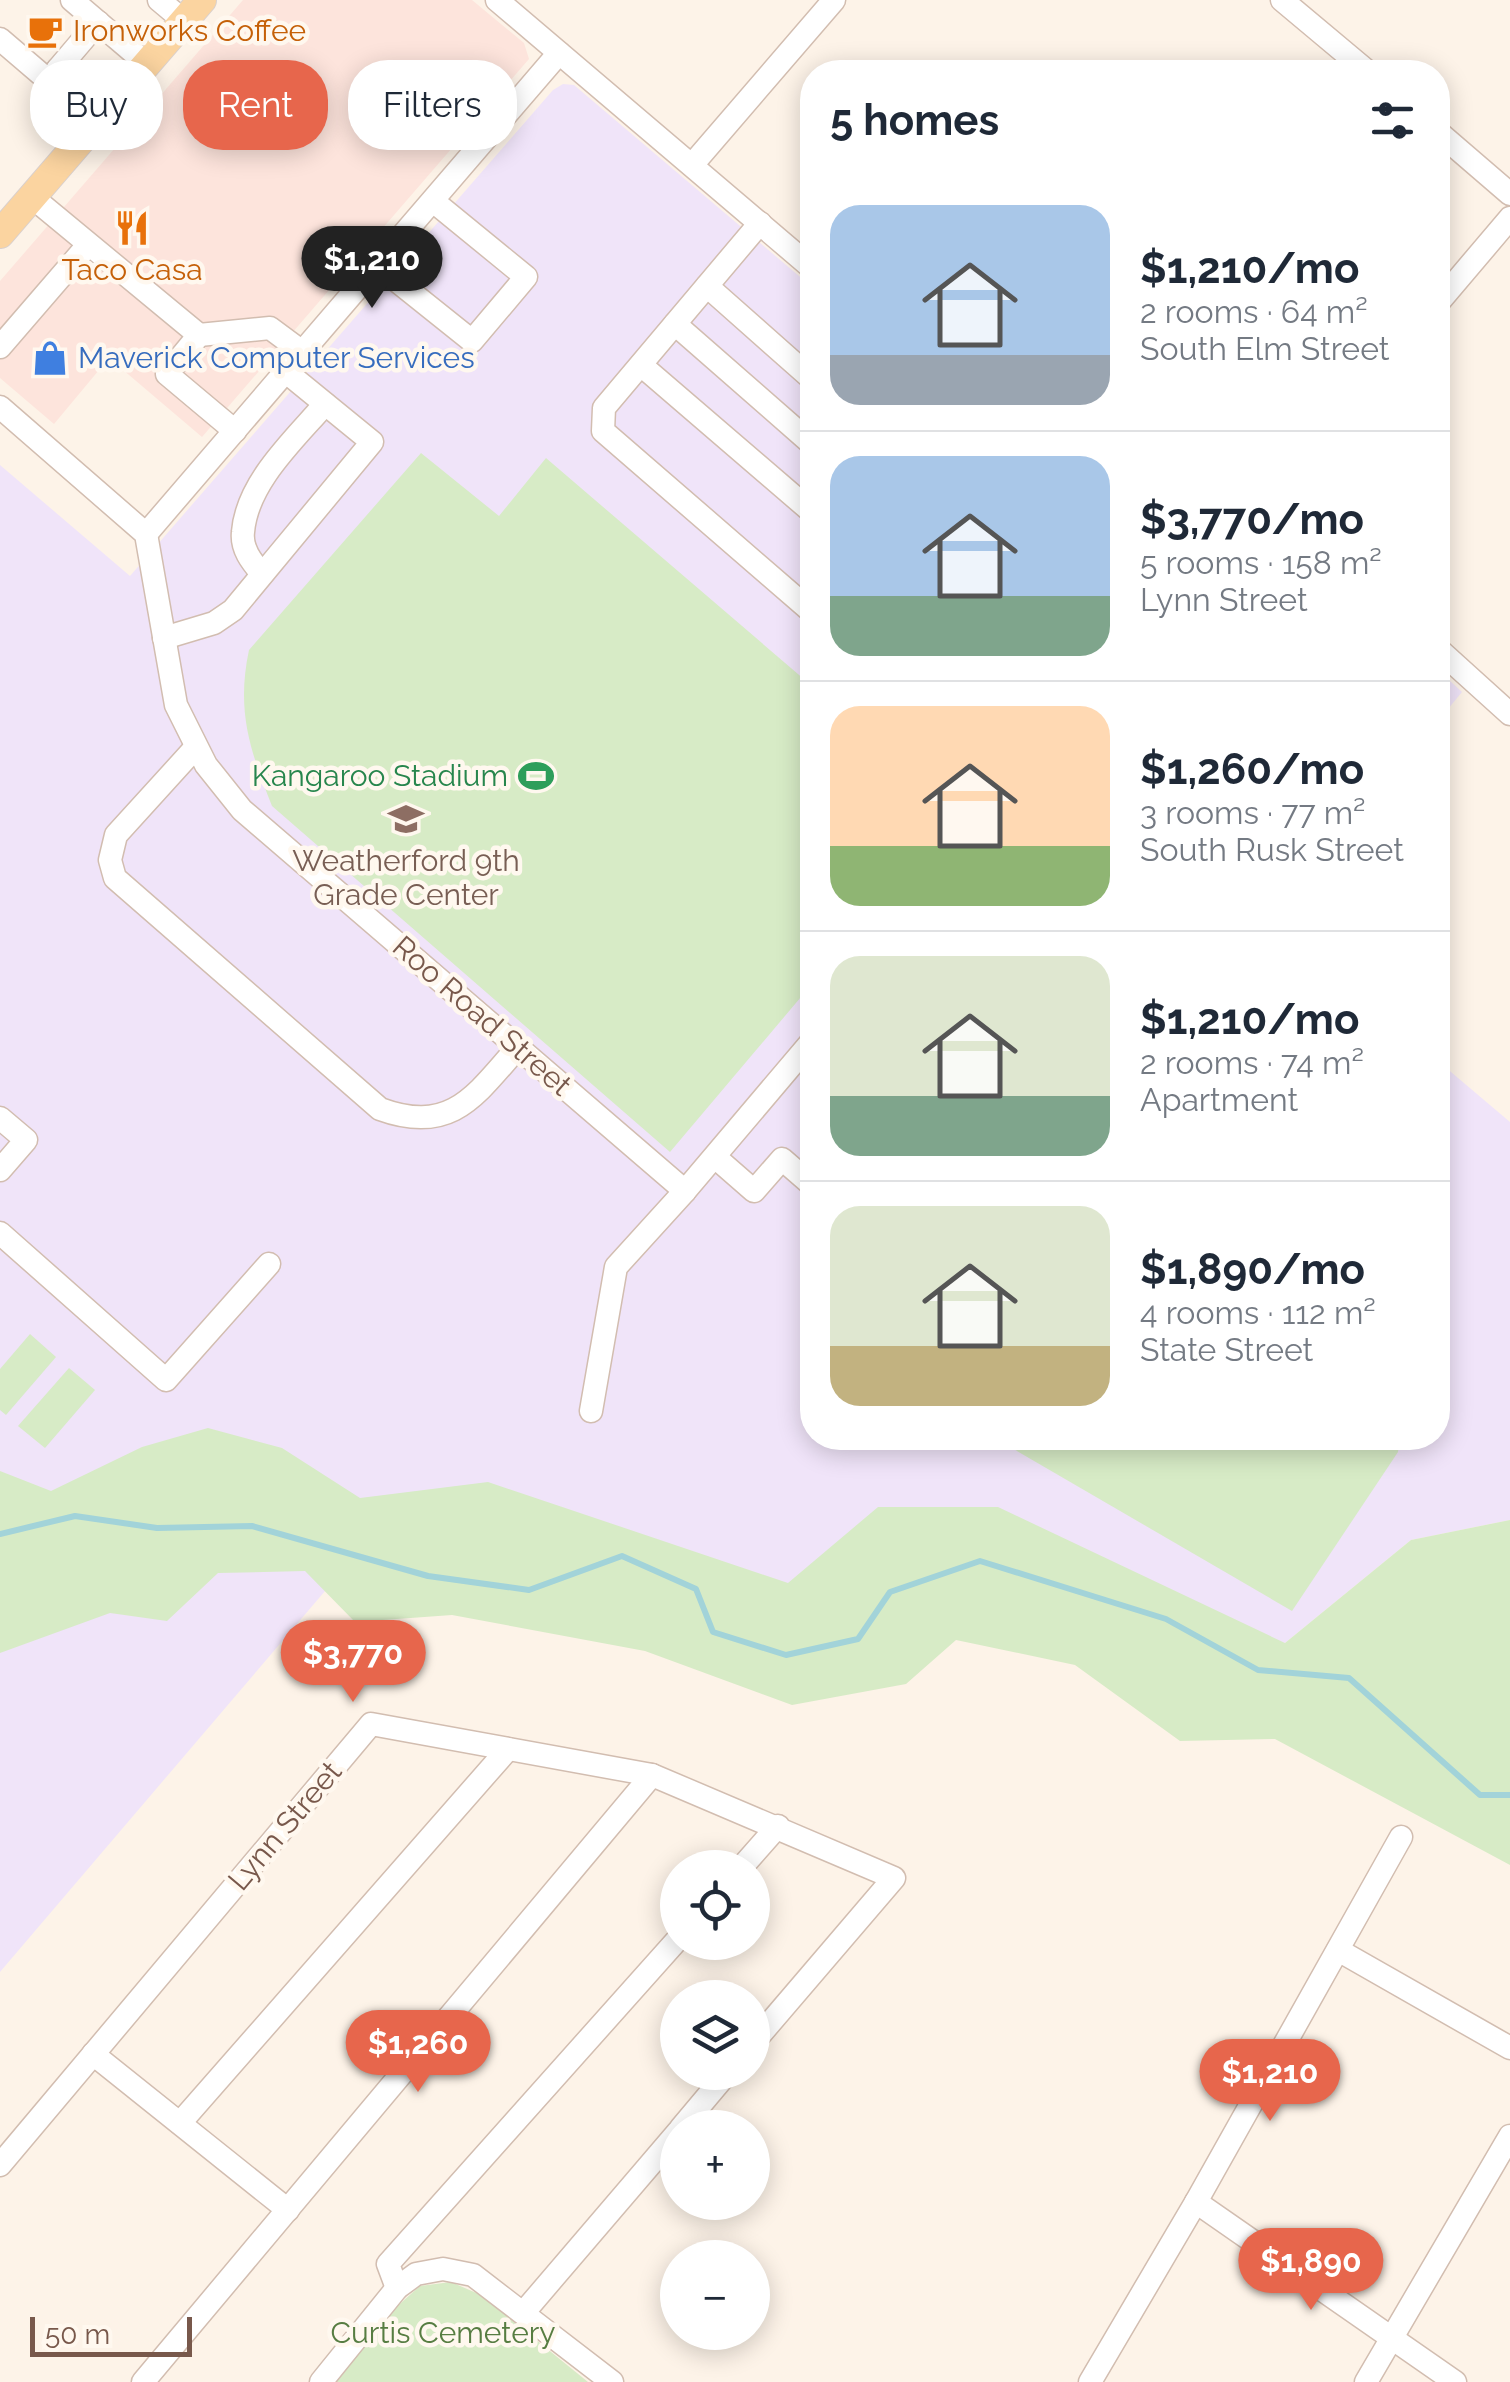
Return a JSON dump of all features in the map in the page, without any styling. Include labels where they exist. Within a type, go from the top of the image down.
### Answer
[{"type":"main road","points":[[150,60],[193,11]]},
{"type":"main road","points":[[0,234],[73,150]]},
{"type":"street","points":[[72,0],[142,60]]},
{"type":"street","points":[[159,0],[193,11]]},
{"type":"street","points":[[497,0],[800,258]]},
{"type":"street","points":[[692,165],[834,0]]},
{"type":"street","points":[[1282,0],[1354,60]]},
{"type":"street","points":[[66,60],[98,22]]},
{"type":"street","points":[[0,39],[30,65]]},
{"type":"street","points":[[0,407],[146,534],[560,54]]},
{"type":"street","points":[[1450,142],[1510,194]]},
{"type":"street","points":[[32,197],[199,335]]},
{"type":"street","points":[[377,265],[472,341],[526,277],[433,201]]},
{"type":"street","points":[[1450,290],[1510,218]]},
{"type":"street","points":[[760,223],[604,408],[603,431],[800,602]]},
{"type":"street","points":[[4,333],[88,244]]},
{"type":"street","points":[[707,286],[800,368]]},
{"type":"street","points":[[676,324],[800,433]]},
{"type":"street","points":[[235,431],[166,374],[199,335],[270,328],[300,352]]},
{"type":"street","points":[[641,365],[800,502]]},
{"type":"street","points":[[164,638],[214,623],[233,610],[372,442],[286,371]]},
{"type":"street","points":[[262,574],[244,545],[248,514],[280,456],[325,404]]},
{"type":"street","name":"Roo Road Street","points":[[146,534],[176,705],[206,765],[242,810],[686,1191]]},
{"type":"street","points":[[1450,665],[1510,714]]},
{"type":"street","points":[[196,746],[116,835],[110,860],[115,878],[380,1109],[414,1118],[448,1114],[468,1103],[518,1047]]},
{"type":"street","points":[[591,1410],[616,1267],[800,1056]]},
{"type":"street","points":[[0,1118],[26,1140],[0,1170]]},
{"type":"street","points":[[715,1157],[754,1191],[782,1159],[800,1175]]},
{"type":"street","points":[[0,1233],[166,1380],[269,1264]]},
{"type":"street","name":"Lynn Street","points":[[0,2164],[371,1724],[652,1775],[894,1878],[770,2023]]},
{"type":"street","points":[[180,2123],[508,1749]]},
{"type":"street","points":[[144,2382],[652,1775]]},
{"type":"street","points":[[757,1850],[778,1826]]},
{"type":"street","points":[[1090,2382],[1401,1837]]},
{"type":"street","points":[[1338,1950],[1510,2048]]},
{"type":"street","points":[[397,2288],[388,2264],[660,1959]]},
{"type":"street","points":[[93,2054],[288,2210]]},
{"type":"street","points":[[696,2110],[713,2090]]},
{"type":"street","points":[[1366,2382],[1510,2136]]},
{"type":"street","points":[[524,2312],[660,2152]]},
{"type":"street","points":[[1196,2202],[1455,2382]]},
{"type":"street","points":[[322,2382],[397,2288],[416,2274],[444,2270],[472,2275],[612,2382]]},
{"type":"shaded area","points":[[243,0],[472,0],[524,43],[529,59],[517,73],[517,60],[348,60],[348,150],[450,150],[202,437],[109,358],[54,424],[0,378],[0,281],[113,150],[163,150],[163,93],[183,69],[183,150],[328,150],[328,60],[191,60]]},
{"type":"shaded area","name":"Weatherford 9th Grade Center","points":[[563,84],[574,85],[800,277],[800,1450],[1450,1450],[1450,1071],[1510,1122],[1510,1520],[1411,1540],[1285,1643],[891,1592],[331,1584],[0,1972],[0,465],[130,576],[501,150],[517,150],[517,131],[553,90]]},
{"type":"shaded area","points":[[1450,681],[1462,692],[1450,706]]},
{"type":"green space","name":"Kangaroo Stadium","points":[[421,453],[499,516],[546,458],[800,676],[800,998],[670,1152],[272,806],[247,730],[244,692],[249,650]]},
{"type":"green space","points":[[30,1334],[56,1357],[6,1415],[0,1410],[0,1369]]},
{"type":"green space","points":[[69,1368],[95,1390],[45,1448],[18,1426]]},
{"type":"green space","points":[[208,1428],[282,1448],[360,1498],[488,1482],[788,1583],[878,1507],[998,1507],[1285,1643],[1411,1540],[1510,1520],[1510,1865],[1275,1739],[1180,1741],[1075,1665],[956,1640],[906,1684],[792,1705],[645,1651],[452,1615],[355,1622],[305,1571],[218,1573],[167,1621],[110,1613],[0,1653],[0,1471],[51,1491],[142,1447]]},
{"type":"green space","points":[[1015,1450],[1398,1450],[1292,1611]]},
{"type":"green space","name":"Curtis Cemetery","points":[[451,2282],[481,2295],[588,2382],[336,2382],[394,2309],[420,2286]]},
{"type":"waterway","points":[[0,1534],[75,1516],[157,1528],[252,1526],[428,1576],[529,1590],[622,1556],[696,1589],[713,1632],[786,1655],[858,1639],[890,1592],[980,1561],[1166,1619],[1258,1670],[1349,1678],[1480,1795],[1510,1795]]},
{"type":"place","name":"Ironworks Coffee","points":[[45,31]]},
{"type":"place","name":"Taco Casa","points":[[132,228]]},
{"type":"place","name":"Maverick Computer Services","points":[[50,358]]},
{"type":"place","name":"Kangaroo Stadium","points":[[536,776]]},
{"type":"place","name":"Weatherford 9th Grade Center","points":[[406,819]]}]
